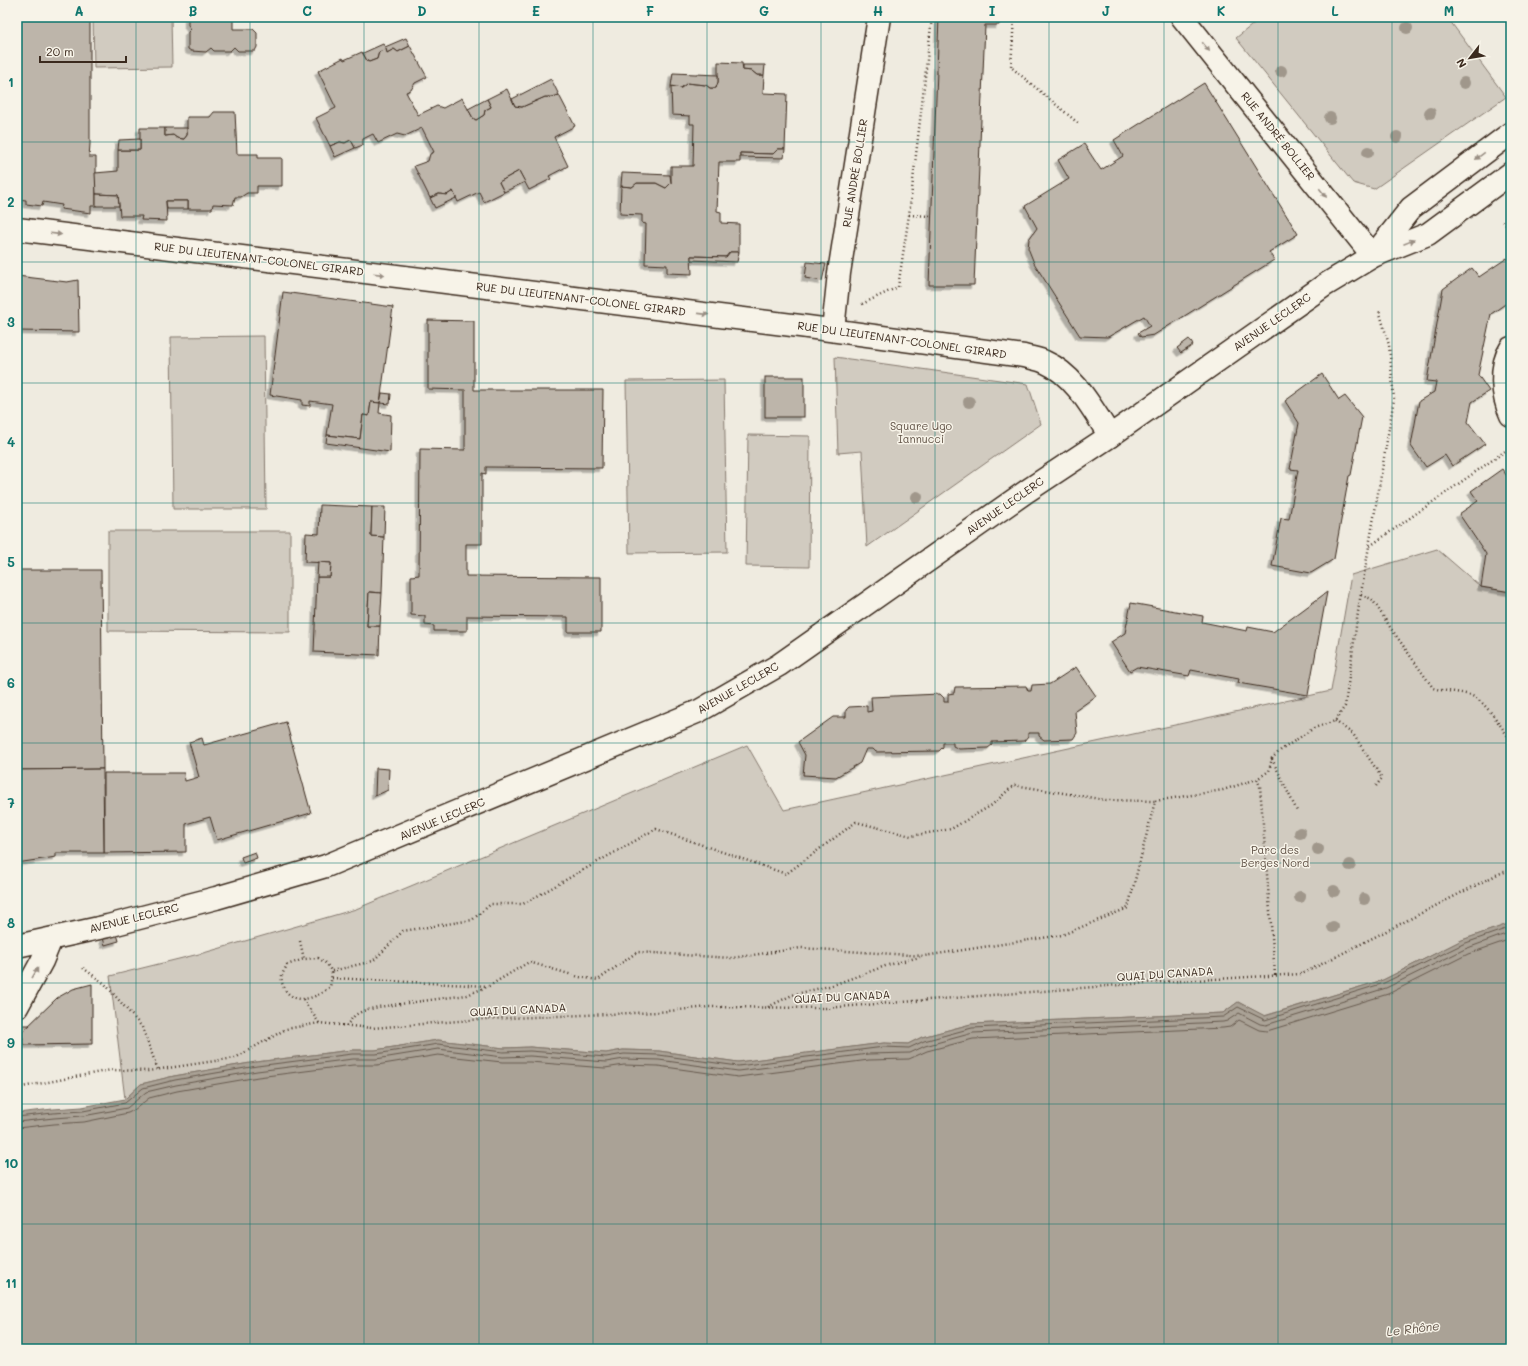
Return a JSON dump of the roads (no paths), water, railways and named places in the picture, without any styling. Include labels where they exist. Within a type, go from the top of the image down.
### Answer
[{"type":"main road","name":"RUE ANDRÉ BOLLIER","points":[[833,330],[839,273],[879,17]]},
{"type":"main road","name":"RUE ANDRÉ BOLLIER","points":[[1182,17],[1373,256]]},
{"type":"main road","name":"AVENUE LECLERC","points":[[1373,256],[1411,208],[1511,133]]},
{"type":"main road","name":"AVENUE LECLERC","points":[[17,946],[108,926],[216,898],[326,866],[699,711],[779,665],[1027,490],[1110,436],[1324,285],[1373,256],[1428,234],[1511,173]]},
{"type":"main road","name":"RUE DU LIEUTENANT-COLONEL GIRARD","points":[[17,229],[833,330],[1024,356],[1046,362],[1060,371],[1072,382],[1087,401],[1110,436]]},
{"type":"main road","points":[[1511,348],[1506,356],[1503,382],[1507,407],[1511,415]]},
{"type":"main road","points":[[17,1007],[42,962],[51,939]]},
{"type":"water","name":"Le Rhône","points":[[1511,923],[1511,1349],[17,1349],[17,1113],[82,1107],[125,1099],[141,1084],[174,1076],[256,1062],[352,1050],[375,1050],[438,1040],[504,1048],[530,1047],[606,1053],[623,1050],[659,1051],[738,1062],[884,1043],[908,1044],[922,1037],[971,1024],[1223,1013],[1238,1002],[1265,1016],[1383,980],[1462,940]]},
{"type":"park label","name":"Square Ugo Iannucci","points":[[921,432]]},
{"type":"park label","name":"Parc des Berges Nord","points":[[1275,856]]}]
